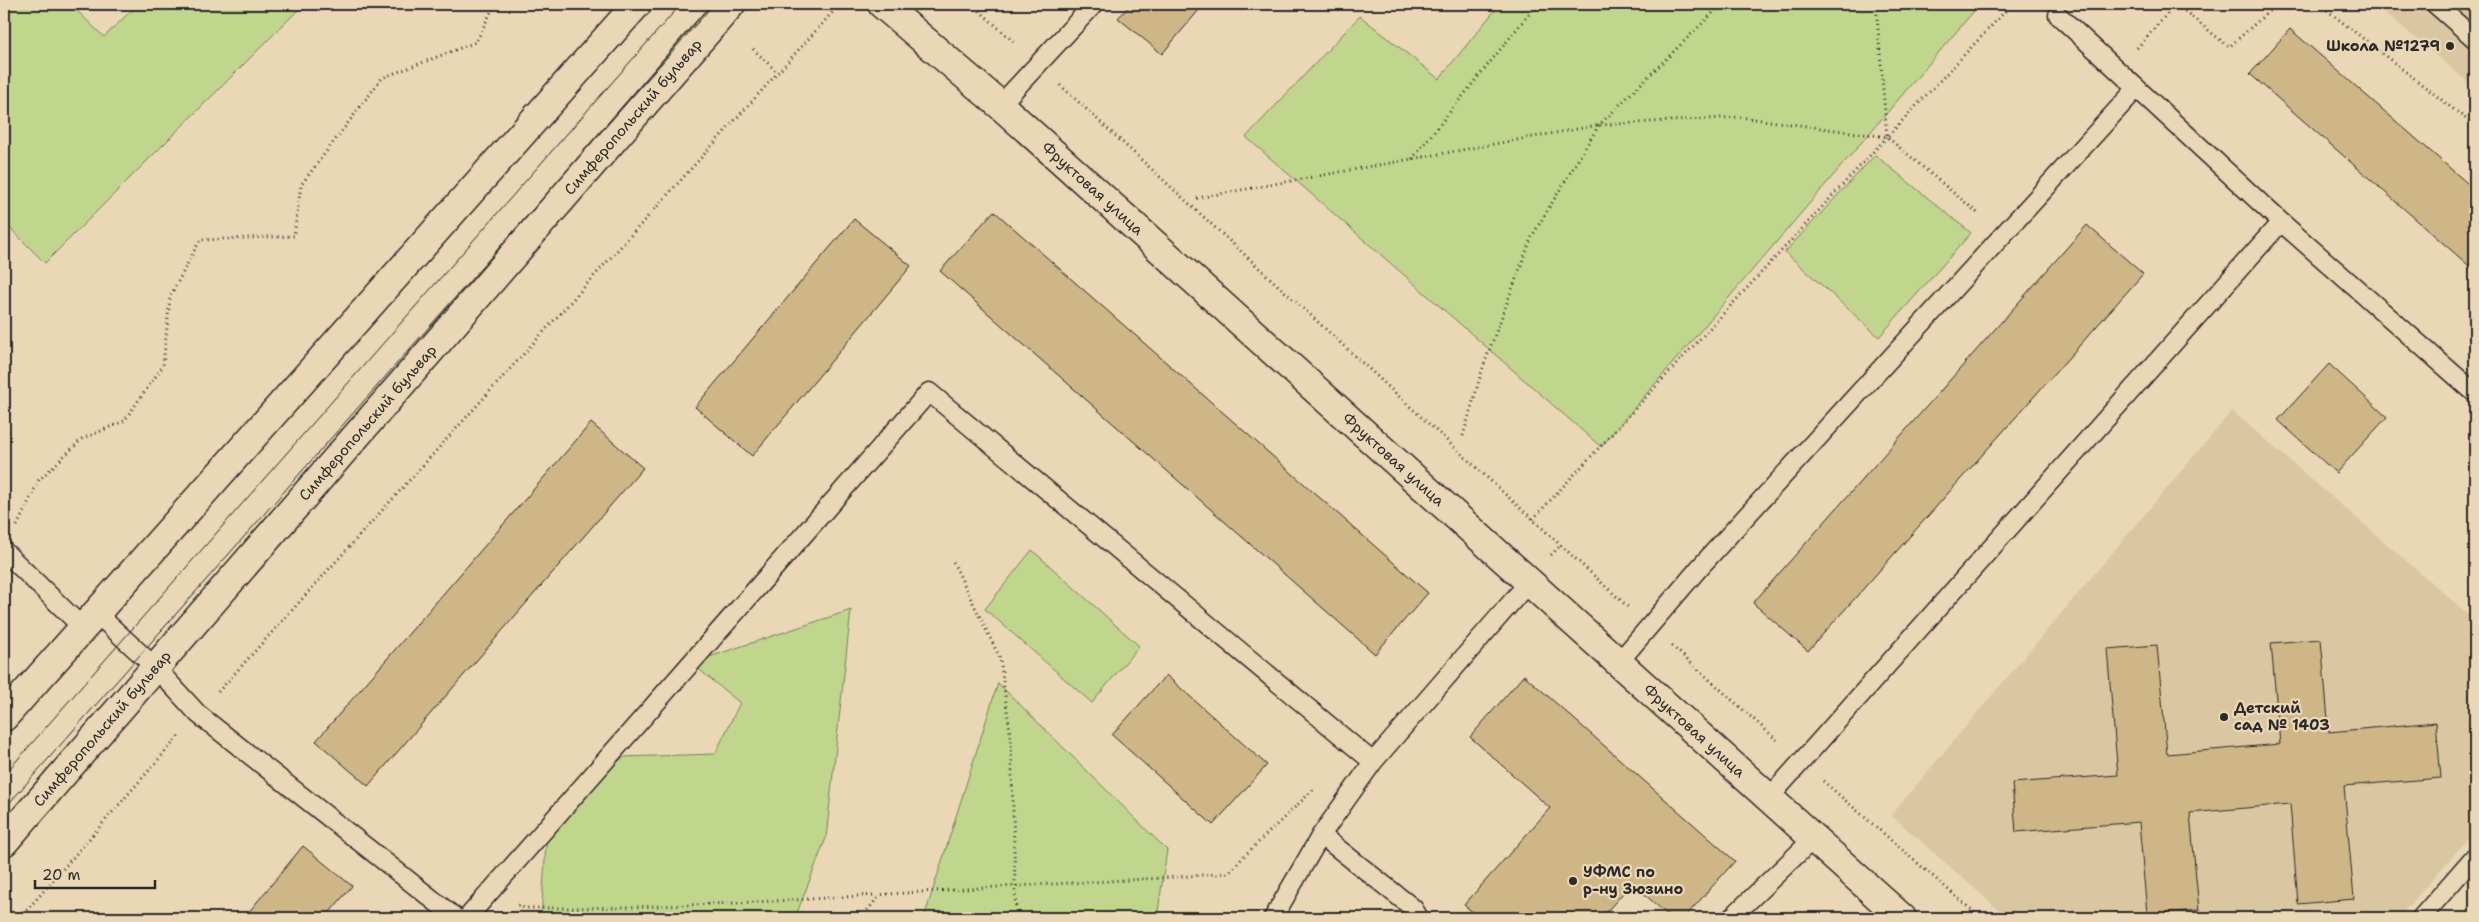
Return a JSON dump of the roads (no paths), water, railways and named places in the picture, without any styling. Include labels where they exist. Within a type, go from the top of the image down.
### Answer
[{"type":"main road","points":[[4,717],[637,4]]},
{"type":"main road","name":"Симферопольский бульвар","points":[[4,842],[731,4]]},
{"type":"main road","name":"Фруктовая улица","points":[[882,4],[1000,105],[1902,918]]},
{"type":"lane","points":[[1000,105],[1037,63],[1094,4]]},
{"type":"lane","points":[[2435,4],[2475,38]]},
{"type":"lane","points":[[2058,15],[2281,222],[2475,393]]},
{"type":"lane","points":[[1618,663],[1649,626],[2136,89]]},
{"type":"lane","points":[[1769,798],[2281,222]]},
{"type":"lane","points":[[467,918],[929,392],[1373,762]]},
{"type":"lane","points":[[4,551],[90,621],[156,668],[198,714],[456,918]]},
{"type":"lane","points":[[1273,918],[1321,835],[1373,762],[1528,582]]},
{"type":"lane","points":[[1321,835],[1413,908],[1419,918]]},
{"type":"lane","points":[[1732,918],[1814,839]]},
{"type":"lane","points":[[2421,918],[2475,856]]},
{"type":"tram line","points":[[4,775],[681,4]]},
{"type":"tram line","points":[[4,809],[714,4]]},
{"type":"place","name":"Школа №1279","points":[[2450,46]]},
{"type":"place","name":"Детский сад № 1403","points":[[2224,717]]},
{"type":"place","name":"УФМС по р-ну Зюзино","points":[[1573,881]]}]
